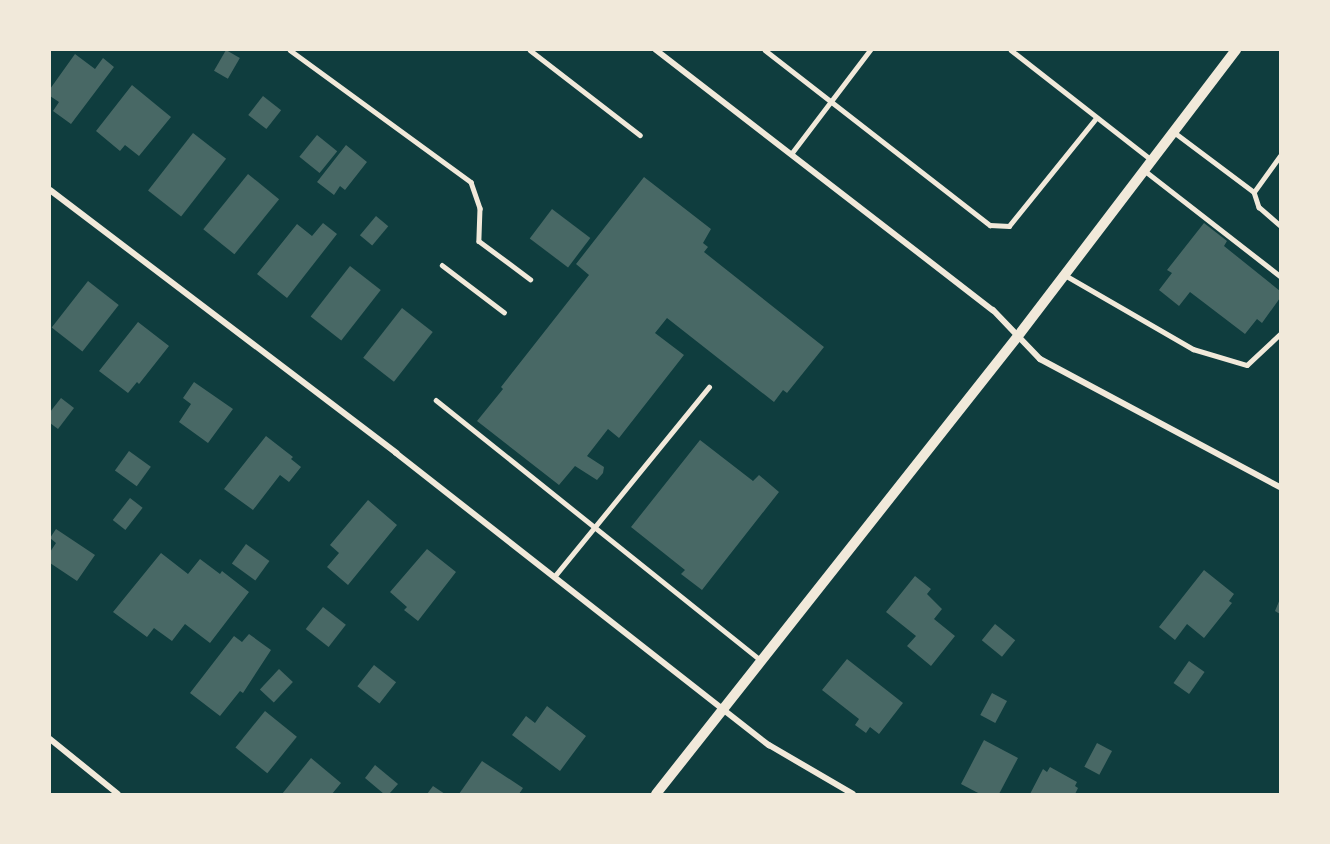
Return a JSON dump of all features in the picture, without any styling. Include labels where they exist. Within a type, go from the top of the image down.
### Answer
[{"type":"street","points":[[656,50],[993,310],[1040,359],[1281,487]]},
{"type":"street","points":[[656,795],[1018,336],[1236,50]]},
{"type":"street","points":[[50,190],[396,453],[769,745],[853,795]]},
{"type":"street","points":[[50,740],[118,795]]},
{"type":"lane","points":[[290,50],[471,182],[480,208],[479,241],[530,279]]},
{"type":"lane","points":[[530,50],[640,135]]},
{"type":"lane","points":[[765,50],[990,225],[1009,225],[1096,118]]},
{"type":"lane","points":[[791,154],[870,50]]},
{"type":"lane","points":[[1011,50],[1152,160]]},
{"type":"lane","points":[[1173,132],[1254,192],[1259,207],[1281,225]]},
{"type":"lane","points":[[1254,192],[1281,156]]},
{"type":"lane","points":[[1144,170],[1281,276]]},
{"type":"lane","points":[[442,266],[504,312]]},
{"type":"lane","points":[[1064,275],[1193,349],[1247,365],[1281,334]]},
{"type":"lane","points":[[554,577],[709,387]]},
{"type":"lane","points":[[436,400],[762,661]]},
{"type":"building","points":[[226,50],[240,58],[228,79],[214,71]]},
{"type":"building","points":[[75,54],[95,69],[103,58],[114,67],[71,124],[53,111],[59,102],[50,96],[50,89]]},
{"type":"building","points":[[132,85],[171,117],[139,156],[125,145],[120,151],[96,131]]},
{"type":"building","points":[[263,96],[281,110],[266,129],[248,115]]},
{"type":"building","points":[[193,133],[226,159],[181,216],[148,191]]},
{"type":"building","points":[[317,135],[337,151],[320,173],[299,157]]},
{"type":"building","points":[[346,145],[367,162],[345,190],[340,186],[334,195],[317,182]]},
{"type":"building","points":[[248,174],[279,199],[234,254],[203,229]]},
{"type":"building","points":[[644,177],[711,229],[703,243],[708,247],[704,252],[824,347],[787,393],[783,390],[774,402],[667,318],[655,333],[684,355],[619,438],[608,429],[587,456],[604,467],[603,473],[597,480],[575,466],[559,485],[477,421],[589,275],[576,264]]},
{"type":"building","points":[[552,209],[590,238],[568,267],[530,239]]},
{"type":"building","points":[[376,216],[388,226],[372,245],[360,235]]},
{"type":"building","points":[[323,223],[337,234],[287,298],[257,274],[297,224],[312,236]]},
{"type":"building","points":[[1204,223],[1227,241],[1224,246],[1280,291],[1280,298],[1262,323],[1257,319],[1245,334],[1190,292],[1179,306],[1159,290],[1172,273],[1167,270]]},
{"type":"building","points":[[350,266],[381,290],[341,340],[311,316]]},
{"type":"building","points":[[88,281],[119,305],[82,352],[52,327]]},
{"type":"building","points":[[402,308],[433,332],[394,382],[363,358]]},
{"type":"building","points":[[138,322],[169,346],[139,384],[137,382],[128,393],[99,371]]},
{"type":"building","points":[[194,382],[233,409],[208,443],[179,422],[191,404],[183,398]]},
{"type":"building","points":[[61,398],[74,408],[58,429],[50,423],[50,412]]},
{"type":"building","points":[[266,436],[293,457],[291,459],[301,467],[289,482],[280,475],[253,510],[224,489]]},
{"type":"building","points":[[700,440],[753,481],[759,475],[779,492],[702,590],[681,574],[685,570],[631,527]]},
{"type":"building","points":[[129,451],[151,467],[137,486],[115,470]]},
{"type":"building","points":[[130,498],[143,508],[125,530],[113,520]]},
{"type":"building","points":[[368,500],[397,525],[348,585],[327,567],[339,553],[330,545]]},
{"type":"building","points":[[56,529],[95,555],[77,581],[50,563],[50,552],[56,543],[50,538]]},
{"type":"building","points":[[246,544],[269,561],[255,580],[232,563]]},
{"type":"building","points":[[427,549],[456,572],[418,621],[404,610],[407,607],[390,592]]},
{"type":"building","points":[[161,553],[188,574],[200,559],[220,574],[222,571],[249,592],[210,643],[185,624],[172,641],[154,628],[147,637],[113,612]]},
{"type":"building","points":[[1204,570],[1234,594],[1229,601],[1232,603],[1204,638],[1187,624],[1175,640],[1159,627]]},
{"type":"building","points":[[915,576],[931,589],[927,594],[942,609],[934,619],[955,636],[931,666],[907,646],[916,636],[886,612]]},
{"type":"building","points":[[1280,599],[1280,614],[1275,611]]},
{"type":"building","points":[[323,607],[346,625],[329,647],[306,629]]},
{"type":"building","points":[[995,624],[1015,640],[1002,657],[982,640]]},
{"type":"building","points":[[249,634],[271,650],[243,693],[240,691],[220,716],[190,693],[234,636],[242,642]]},
{"type":"building","points":[[847,659],[903,703],[879,734],[870,727],[866,733],[855,725],[859,719],[822,690]]},
{"type":"building","points":[[1189,661],[1205,672],[1189,694],[1174,683]]},
{"type":"building","points":[[374,665],[396,682],[379,704],[357,686]]},
{"type":"building","points":[[279,669],[293,682],[274,702],[260,689]]},
{"type":"building","points":[[992,693],[1007,701],[995,723],[980,715]]},
{"type":"building","points":[[547,706],[586,736],[560,771],[512,735],[526,716],[535,723]]},
{"type":"building","points":[[265,711],[297,737],[267,773],[235,748]]},
{"type":"building","points":[[984,740],[1018,758],[999,794],[980,794],[961,784]]},
{"type":"building","points":[[1097,743],[1112,751],[1099,775],[1084,767]]},
{"type":"building","points":[[311,758],[341,783],[332,794],[282,794]]},
{"type":"building","points":[[482,761],[523,788],[519,794],[459,794]]},
{"type":"building","points":[[375,765],[398,784],[389,794],[384,794],[365,778]]},
{"type":"building","points":[[1050,767],[1077,782],[1075,786],[1078,788],[1075,794],[1030,794],[1043,769],[1047,772]]},
{"type":"building","points":[[433,786],[445,794],[427,794]]}]
